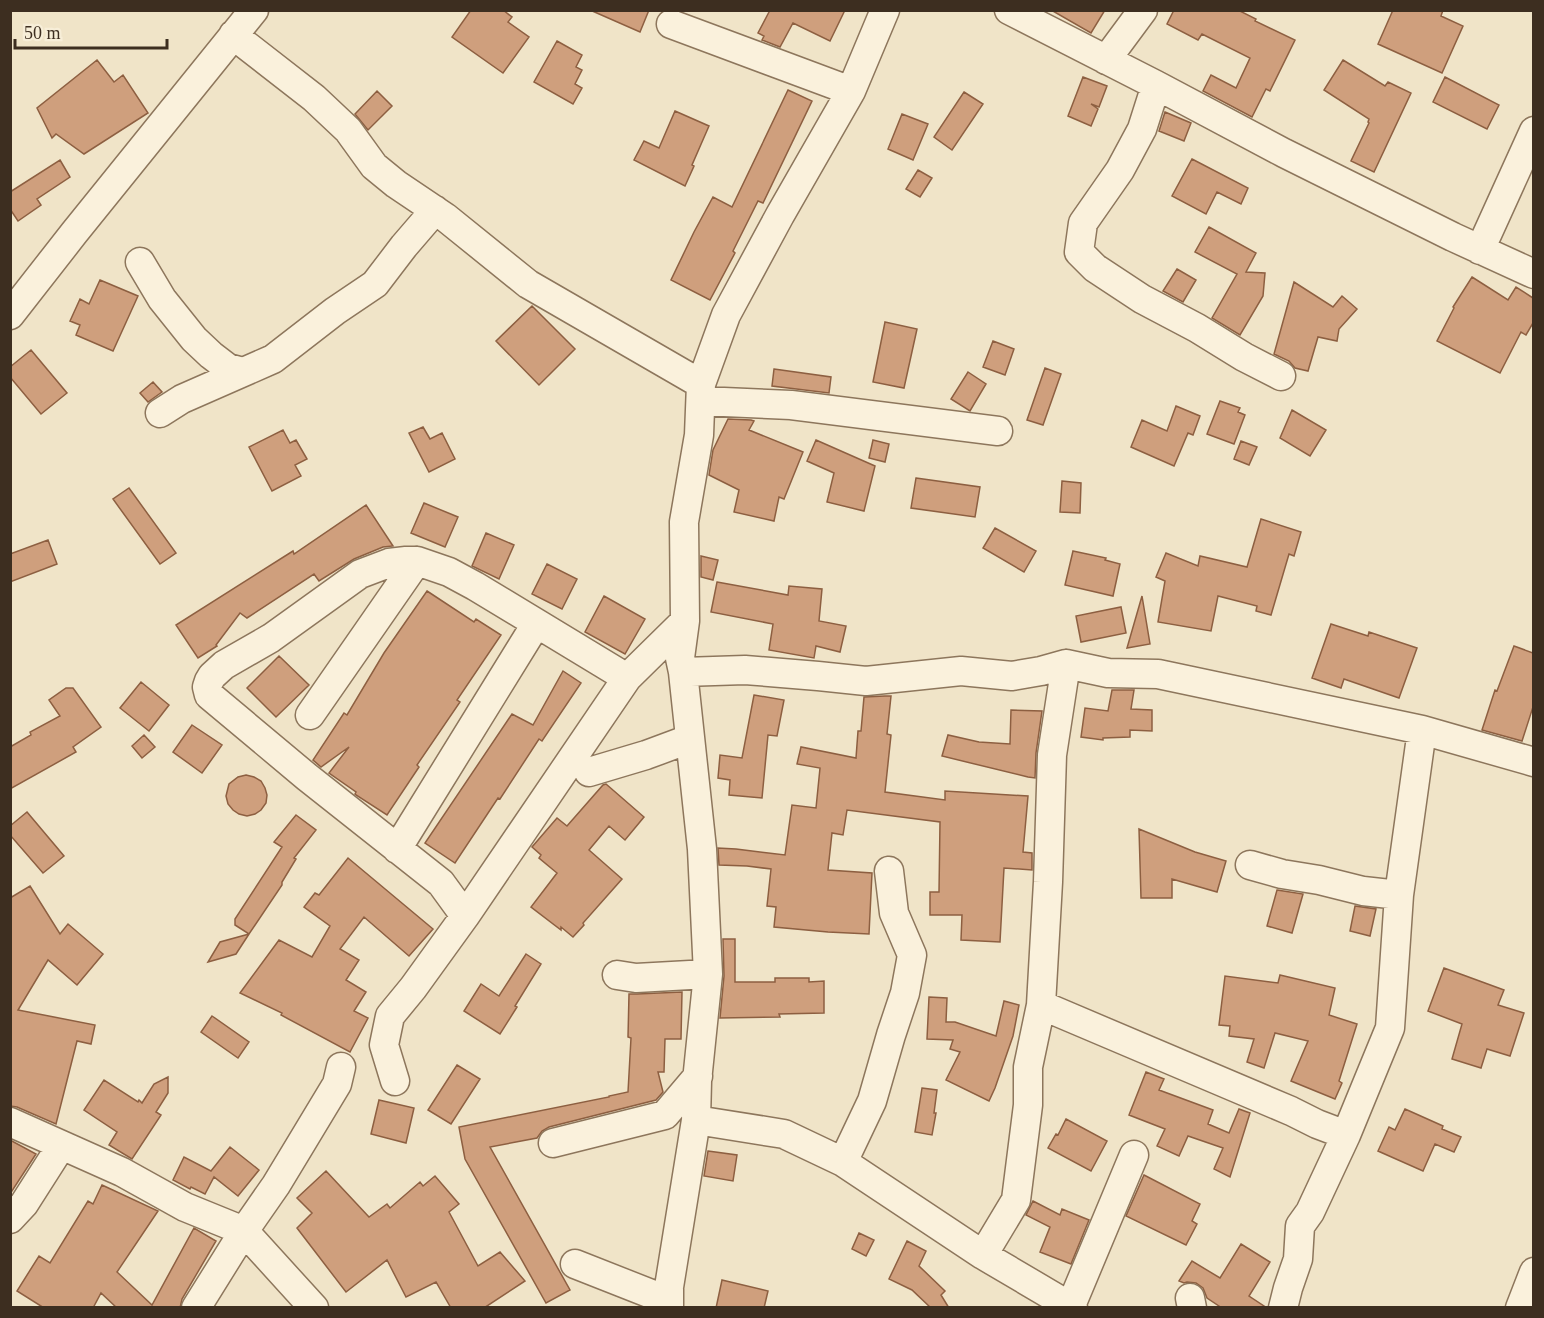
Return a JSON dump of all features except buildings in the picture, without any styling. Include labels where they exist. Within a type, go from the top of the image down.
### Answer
[{"type":"street","points":[[10,315],[254,10]]},
{"type":"street","points":[[575,1264],[669,1304],[669,1287],[696,1120],[708,974],[702,849],[680,658],[684,621],[684,522],[699,435],[701,392],[726,315],[851,91],[885,10]]},
{"type":"street","points":[[1009,10],[1284,153],[1533,274]]},
{"type":"street","points":[[1106,60],[1143,10]]},
{"type":"street","points":[[671,24],[851,91]]},
{"type":"street","points":[[233,35],[314,98],[348,130],[374,166],[396,184],[435,210],[528,284],[701,392],[998,431]]},
{"type":"street","points":[[1156,85],[1142,129],[1120,170],[1083,223],[1079,252],[1095,268],[1143,299],[1281,376]]},
{"type":"street","points":[[1480,250],[1533,130]]},
{"type":"street","points":[[160,413],[182,399],[273,359],[335,311],[375,284],[435,210]]},
{"type":"street","points":[[140,262],[162,299],[194,339],[228,368],[243,372]]},
{"type":"street","points":[[465,916],[441,883],[307,777],[209,694],[207,687],[212,675],[224,665],[272,638],[360,574],[389,563],[417,561],[448,572],[475,586],[627,678]]},
{"type":"street","points":[[310,715],[417,561]]},
{"type":"street","points":[[395,1082],[384,1045],[390,1016],[465,916],[627,678],[684,621]]},
{"type":"street","points":[[397,849],[536,624]]},
{"type":"street","points":[[683,672],[745,670],[866,681],[961,671],[1012,676],[1066,664],[1108,673],[1158,674],[1422,730],[1533,762]]},
{"type":"street","points":[[983,1255],[1016,1200],[1028,1106],[1028,1067],[1041,1005],[1052,755],[1066,664]]},
{"type":"street","points":[[1283,1308],[1298,1259],[1300,1226],[1310,1212],[1346,1135],[1390,1028],[1400,895],[1422,730]]},
{"type":"street","points":[[589,772],[690,739]]},
{"type":"street","points":[[1250,865],[1363,891],[1400,895]]},
{"type":"street","points":[[843,1162],[872,1101],[905,993],[912,955],[894,913],[889,871]]},
{"type":"street","points":[[617,975],[636,978],[708,974]]},
{"type":"street","points":[[1041,1005],[1346,1135]]},
{"type":"street","points":[[196,1308],[338,1084],[341,1067]]},
{"type":"street","points":[[553,1143],[665,1115],[698,1076]]},
{"type":"street","points":[[696,1120],[784,1134],[843,1162],[983,1255],[1072,1307],[1134,1155]]},
{"type":"street","points":[[10,1122],[122,1172],[185,1207],[244,1231],[314,1308]]},
{"type":"street","points":[[10,1219],[24,1204],[62,1146]]}]
